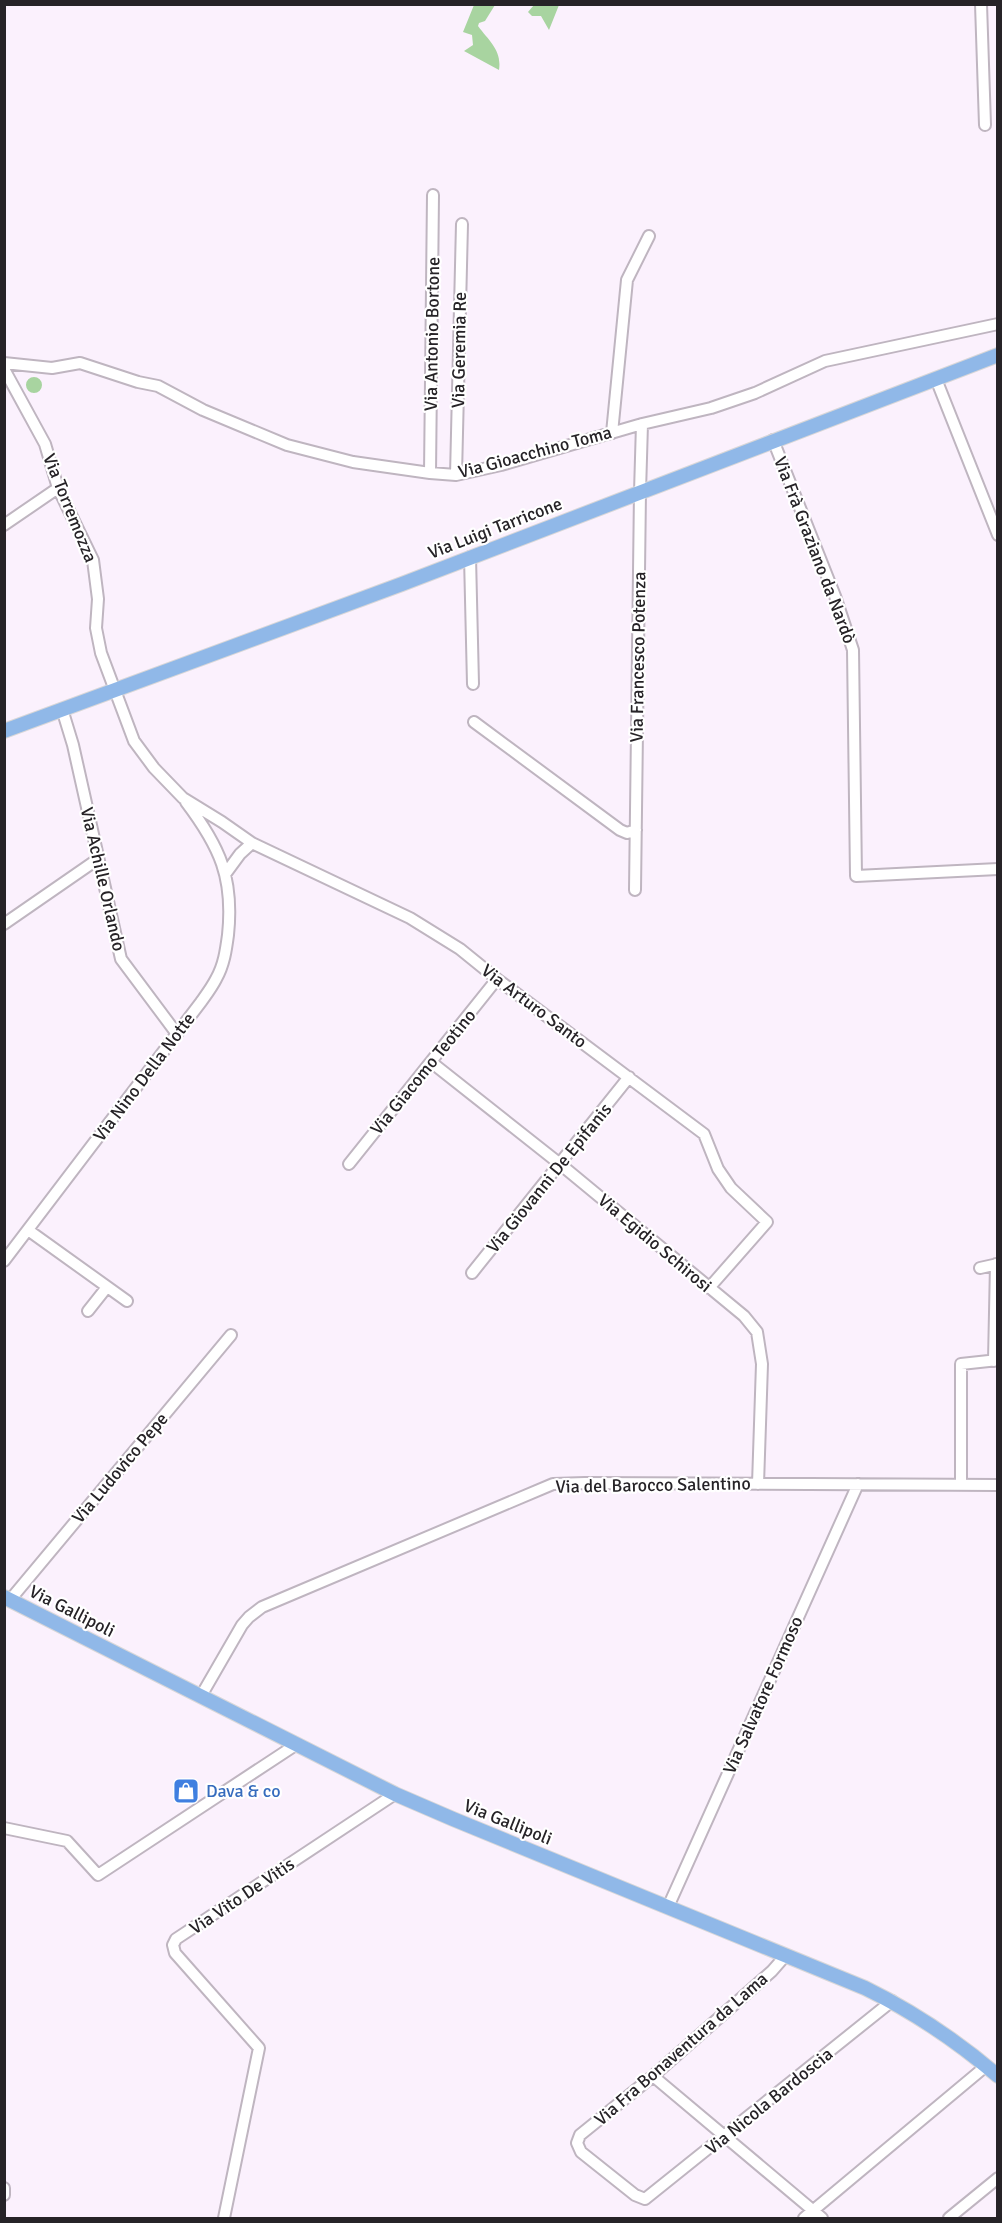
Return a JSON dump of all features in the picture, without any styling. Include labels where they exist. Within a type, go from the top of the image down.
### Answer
[{"type":"main road","name":"Via Luigi Tarricone","points":[[4,731],[470,557],[998,355]]},
{"type":"main road","name":"Via Gallipoli","points":[[7,1599],[396,1794],[892,2001],[931,2026],[998,2076]]},
{"type":"street","points":[[981,4],[985,125]]},
{"type":"street","name":"Via Antonio Bortone","points":[[430,473],[433,195]]},
{"type":"street","name":"Via Geremia Re","points":[[456,475],[462,224]]},
{"type":"street","points":[[612,433],[627,280],[649,236]]},
{"type":"street","name":"Via Gioacchino Toma","points":[[4,363],[52,368],[80,363],[138,382],[158,386],[203,410],[287,445],[353,462],[456,475],[501,465],[642,424],[711,408],[755,393],[825,361],[998,324]]},
{"type":"street","name":"Via Torremozza","points":[[4,369],[45,444],[58,488],[93,560],[98,599],[96,628],[113,690]]},
{"type":"street","points":[[936,379],[998,535]]},
{"type":"street","name":"Via Francesco Potenza","points":[[635,890],[642,424]]},
{"type":"street","name":"Via Frà Graziano da Nardò","points":[[773,440],[835,596],[853,650],[856,876],[998,868]]},
{"type":"street","points":[[4,525],[58,488]]},
{"type":"street","points":[[470,557],[473,684]]},
{"type":"street","name":"Via Arturo Santo","points":[[113,690],[134,741],[154,768],[183,798],[211,838],[226,873]]},
{"type":"street","name":"Via Achille Orlando","points":[[62,709],[73,745],[121,959],[177,1034]]},
{"type":"street","points":[[474,722],[620,830],[627,833],[636,830]]},
{"type":"street","name":"Via Arturo Santo","points":[[183,798],[252,843],[411,918],[460,949],[627,1080],[704,1134],[718,1170],[731,1188],[767,1222],[709,1288]]},
{"type":"street","points":[[226,873],[240,854],[252,843]]},
{"type":"street","points":[[4,924],[98,859]]},
{"type":"street","name":"Via Nino Della Notte","points":[[4,1261],[217,978],[226,955],[230,913],[226,873]]},
{"type":"street","name":"Via Giacomo Teotino","points":[[349,1164],[497,979]]},
{"type":"street","name":"Via Egidio Schirosi","points":[[431,1062],[560,1164],[744,1316],[757,1332],[762,1364],[758,1484]]},
{"type":"street","name":"Via Giovanni De Epifanis","points":[[472,1273],[627,1080]]},
{"type":"street","points":[[28,1230],[127,1301]]},
{"type":"street","points":[[961,1484],[961,1364],[996,1360],[997,1264],[980,1268]]},
{"type":"street","points":[[88,1311],[107,1287]]},
{"type":"street","name":"Via Ludovico Pepe","points":[[7,1599],[231,1335]]},
{"type":"street","name":"Via del Barocco Salentino","points":[[201,1696],[242,1625],[262,1607],[553,1484],[998,1485]]},
{"type":"street","name":"Via Salvatore Formoso","points":[[668,1907],[858,1484]]},
{"type":"street","points":[[4,1828],[68,1841],[98,1875],[297,1744]]},
{"type":"street","name":"Via Vito De Vitis","points":[[224,2218],[259,2048],[175,1953],[173,1945],[176,1939],[396,1794]]},
{"type":"street","name":"Via Fra Bonaventura da Lama","points":[[645,2199],[635,2195],[581,2152],[576,2143],[580,2135],[653,2076],[772,1971],[786,1955]]},
{"type":"street","name":"Via Nicola Bardoscia","points":[[645,2199],[892,2001]]},
{"type":"street","points":[[804,2218],[986,2066]]},
{"type":"street","points":[[653,2076],[822,2218]]},
{"type":"street","points":[[949,2218],[998,2178]]},
{"type":"street","points":[[4,2188],[4,2195]]},
{"type":"green space","points":[[474,5],[495,5],[485,21],[479,23],[478,26],[497,51],[499,70],[464,51],[473,45],[472,35],[463,32]]},
{"type":"green space","points":[[534,5],[559,5],[549,30],[541,16],[532,16],[528,12]]},
{"type":"green space","points":[[31,377],[37,377],[42,385],[40,391],[31,393],[26,388],[26,382]]},
{"type":"place","name":"Dava & co","points":[[186,1791]]}]
